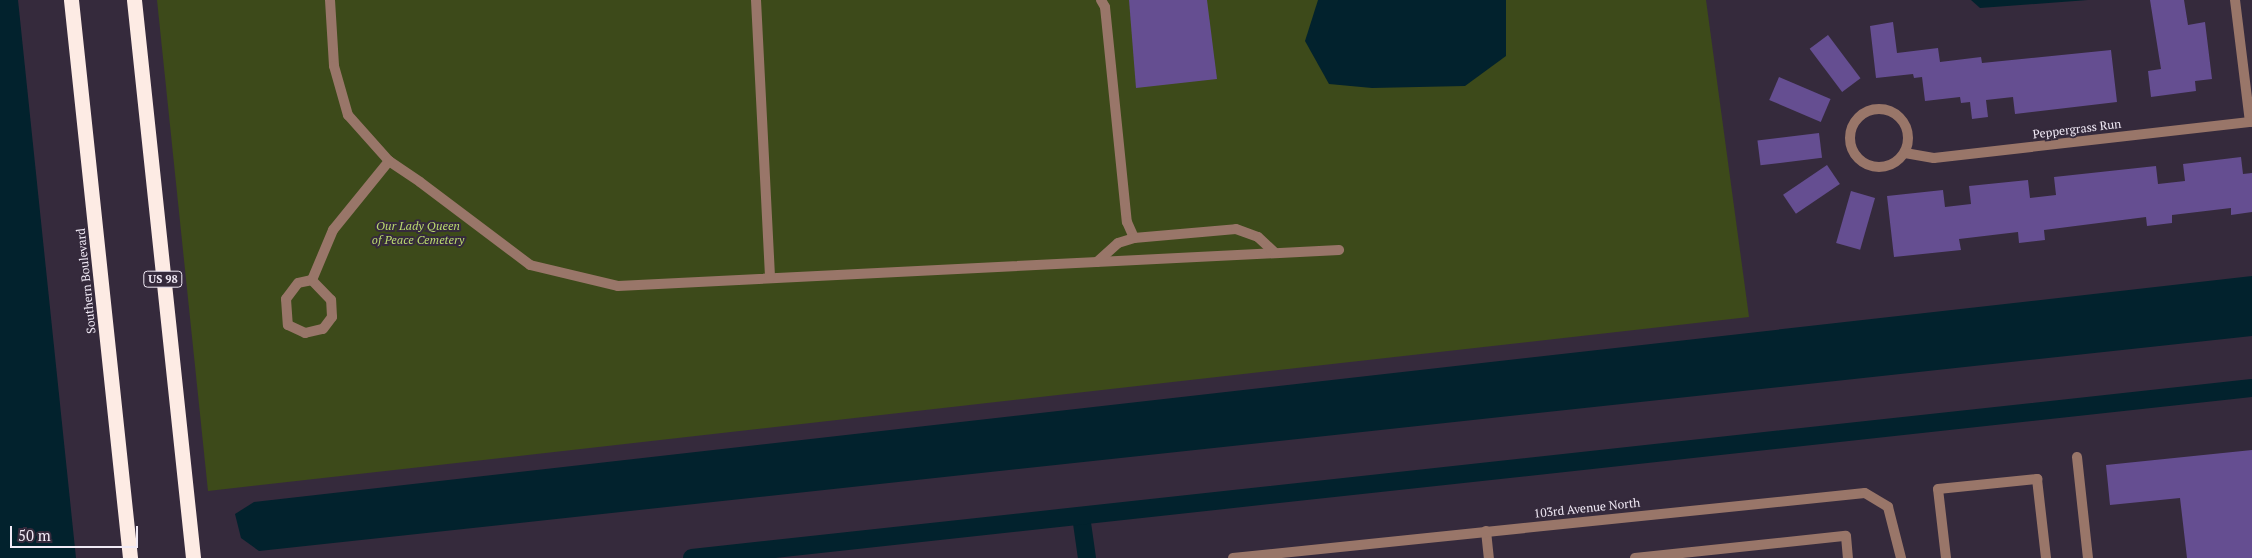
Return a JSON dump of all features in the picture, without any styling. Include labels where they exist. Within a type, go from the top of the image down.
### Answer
[{"type":"highway","name":"Southern Boulevard","points":[[71,0],[130,558]]},
{"type":"highway","name":"US 98","points":[[134,0],[193,558]]},
{"type":"street","points":[[330,0],[334,66],[348,115],[388,161],[420,182],[530,265],[618,286],[1339,250]]},
{"type":"street","points":[[756,0],[770,278]]},
{"type":"street","points":[[1101,0],[1106,7],[1128,222],[1134,238]]},
{"type":"street","points":[[2235,0],[2251,122]]},
{"type":"street","points":[[1886,109],[1895,112],[1907,126],[1908,145],[1905,153],[1898,161],[1889,166],[1878,167],[1864,163],[1853,152],[1850,142],[1850,132],[1854,122],[1868,110],[1886,109]]},
{"type":"street","name":"Peppergrass Run","points":[[1905,153],[1934,158],[2251,122]]},
{"type":"street","points":[[312,280],[333,230],[388,161]]},
{"type":"street","points":[[1098,262],[1118,243],[1134,238],[1236,229],[1258,237],[1275,253]]},
{"type":"street","points":[[312,280],[331,300],[332,317],[323,329],[306,333],[288,325],[286,299],[298,283],[312,280]]},
{"type":"street","points":[[2077,457],[2088,558]]},
{"type":"street","points":[[1946,558],[1938,489],[2037,479],[2046,558]]},
{"type":"street","name":"103rd Avenue North","points":[[1233,558],[1866,493],[1888,507],[1901,558]]},
{"type":"street","points":[[1486,531],[1489,558]]},
{"type":"street","points":[[1635,558],[1846,536],[1848,558]]},
{"type":"green space","name":"Our Lady Queen of Peace Cemetery","points":[[157,0],[1706,0],[1749,317],[208,491]]},
{"type":"water","points":[[0,0],[18,0],[76,558],[0,558]]},
{"type":"water","points":[[1318,0],[1506,0],[1506,56],[1465,86],[1372,88],[1329,84],[1305,41]]},
{"type":"water","points":[[1971,0],[2088,0],[1980,8]]},
{"type":"water","points":[[2252,276],[2252,336],[259,551],[241,538],[235,514],[254,502]]},
{"type":"building","points":[[1129,0],[1207,0],[1217,79],[1136,88]]},
{"type":"building","points":[[2150,0],[2184,0],[2188,25],[2205,22],[2212,79],[2195,81],[2196,91],[2151,97],[2148,71],[2161,69]]},
{"type":"building","points":[[1893,22],[1897,53],[1938,48],[1940,62],[1981,57],[1982,63],[2111,50],[2117,102],[2015,114],[2013,97],[1986,100],[1988,117],[1972,119],[1970,102],[1961,103],[1960,97],[1925,101],[1922,77],[1914,78],[1913,74],[1876,78],[1870,26]]},
{"type":"building","points":[[1828,35],[1860,78],[1842,92],[1810,49]]},
{"type":"building","points":[[1779,77],[1831,99],[1821,122],[1769,100]]},
{"type":"building","points":[[1819,133],[1822,158],[1761,165],[1757,141]]},
{"type":"building","points":[[2241,157],[2243,174],[2252,173],[2252,212],[2231,215],[2231,208],[2172,215],[2172,223],[2147,226],[2146,217],[2044,230],[2045,240],[2019,243],[2018,232],[1959,239],[1961,250],[1894,257],[1887,196],[1943,190],[1945,207],[1971,204],[1969,186],[2028,180],[2030,198],[2056,195],[2054,177],[2156,166],[2158,184],[2185,181],[2183,164]]},
{"type":"building","points":[[1827,165],[1840,184],[1796,214],[1783,195]]},
{"type":"building","points":[[1851,191],[1875,198],[1860,250],[1836,243]]},
{"type":"building","points":[[2252,450],[2252,558],[2187,558],[2180,498],[2110,505],[2106,465]]},
{"type":"waterway","points":[[692,558],[2252,388]]},
{"type":"waterway","points":[[1081,516],[1087,558]]}]
